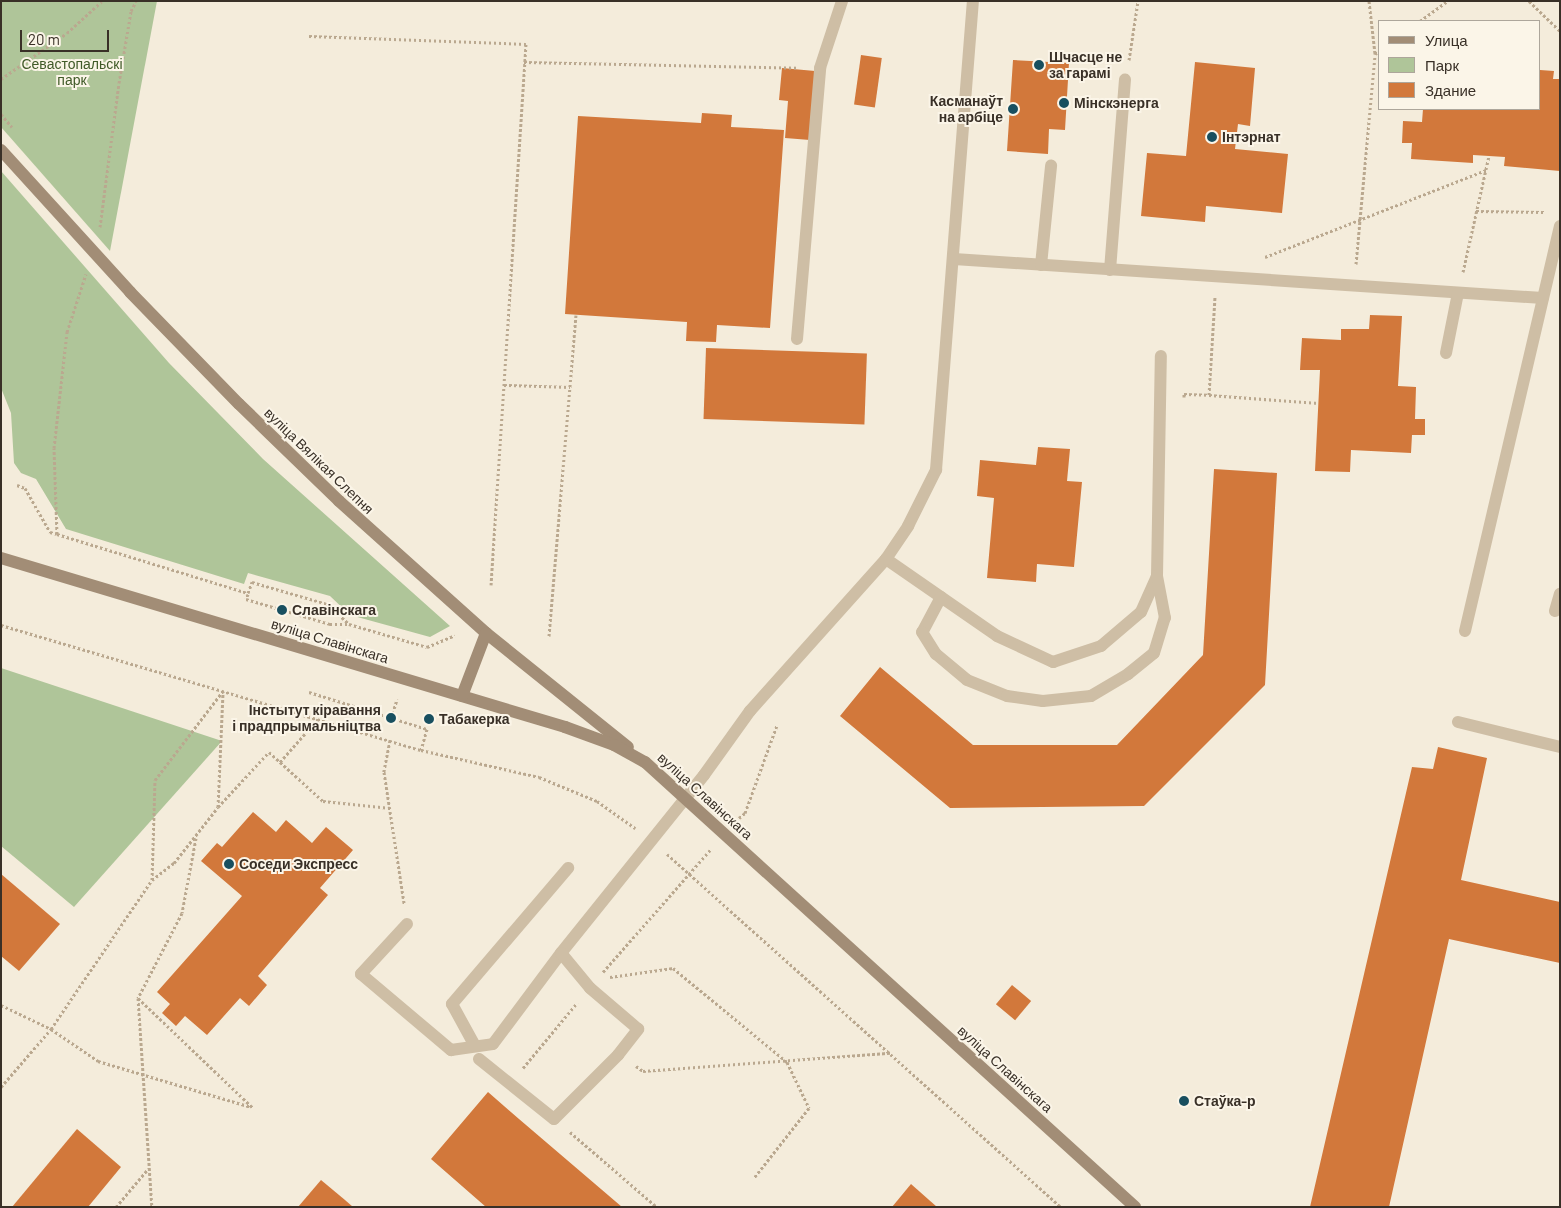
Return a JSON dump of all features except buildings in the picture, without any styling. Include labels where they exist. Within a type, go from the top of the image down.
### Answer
[{"type":"street","name":"вуліца Вялікая Слепня","points":[[1,150],[92,252],[238,404],[416,572],[486,634],[645,762]]},
{"type":"street","name":"вуліца Славінскага","points":[[1,558],[594,737],[645,762],[687,797],[1135,1207]]},
{"type":"street","points":[[462,696],[486,634]]},
{"type":"lane","points":[[797,339],[820,68],[842,1]]},
{"type":"lane","points":[[407,924],[361,974],[450,1050],[493,1044],[561,953],[687,797],[750,711],[886,559],[908,526],[936,470],[954,259],[971,3]]},
{"type":"lane","points":[[1110,270],[1125,80]]},
{"type":"lane","points":[[1041,265],[1051,166]]},
{"type":"lane","points":[[1465,630],[1560,226]]},
{"type":"lane","points":[[954,259],[1543,298]]},
{"type":"lane","points":[[1446,353],[1458,293]]},
{"type":"lane","points":[[941,597],[922,632],[936,654],[967,680],[1006,696],[1044,701],[1091,696],[1128,674],[1154,653],[1166,618],[1156,576],[1161,356]]},
{"type":"lane","points":[[886,559],[997,636],[1053,662],[1100,646],[1141,612],[1156,576]]},
{"type":"lane","points":[[1555,611],[1560,594]]},
{"type":"lane","points":[[1458,722],[1560,747]]},
{"type":"lane","points":[[475,1046],[452,1004],[568,868]]},
{"type":"lane","points":[[479,1059],[554,1119],[618,1055],[638,1029],[561,953]]},
{"type":"path","points":[[1,79],[67,33],[102,1]]},
{"type":"path","points":[[57,534],[54,448],[67,332],[100,232],[121,74],[131,11],[136,1]]},
{"type":"path","points":[[1125,80],[1138,1]]},
{"type":"path","points":[[1355,286],[1358,220],[1375,54],[1369,1]]},
{"type":"path","points":[[1421,20],[1448,1]]},
{"type":"path","points":[[1529,1],[1560,31]]},
{"type":"path","points":[[309,36],[526,44],[491,585]]},
{"type":"path","points":[[524,62],[820,68]]},
{"type":"path","points":[[1,114],[12,128]]},
{"type":"path","points":[[1458,293],[1488,156]]},
{"type":"path","points":[[1260,259],[1486,170]]},
{"type":"path","points":[[1476,211],[1550,212]]},
{"type":"path","points":[[1209,395],[1216,277]]},
{"type":"path","points":[[549,636],[576,315]]},
{"type":"path","points":[[504,385],[570,387]]},
{"type":"path","points":[[1184,404],[1184,394],[1319,403]]},
{"type":"path","points":[[17,485],[25,488],[50,532],[248,593]]},
{"type":"path","points":[[348,624],[327,604],[252,582],[246,599],[330,624],[348,624],[427,647],[454,635],[460,636]]},
{"type":"path","points":[[152,880],[155,780],[223,691],[218,807]]},
{"type":"path","points":[[309,692],[427,729],[421,750]]},
{"type":"path","points":[[280,762],[318,719]]},
{"type":"path","points":[[510,1084],[593,984],[745,812],[777,725]]},
{"type":"path","points":[[390,740],[384,772],[391,808],[407,924]]},
{"type":"path","points":[[1,1087],[51,1029],[152,880],[174,863],[196,838],[218,807],[268,752],[323,801],[391,808]]},
{"type":"path","points":[[152,1207],[141,1076],[138,998],[182,912],[196,838]]},
{"type":"path","points":[[593,984],[673,968],[786,1062],[809,1108],[754,1178]]},
{"type":"path","points":[[1,1005],[51,1029],[98,1061],[141,1076],[252,1107],[138,998]]},
{"type":"path","points":[[618,1055],[642,1071],[891,1053]]},
{"type":"path","points":[[554,1119],[657,1207]]},
{"type":"path","points":[[116,1207],[148,1168]]},
{"type":"green space","name":"Севастопальскі парк","points":[[1,1],[157,1],[110,251],[1,127]]},
{"type":"green space","points":[[1,171],[169,363],[263,459],[450,626],[430,637],[350,615],[330,596],[248,573],[244,584],[66,529],[36,479],[21,473],[14,463],[11,413],[1,388]]},
{"type":"green space","points":[[1,668],[222,741],[74,907],[1,846]]},
{"type":"place","name":"Шчасце не за гарамі","points":[[1039,65]]},
{"type":"place","name":"Мінскэнерга","points":[[1064,103]]},
{"type":"place","name":"Касманаўт на арбіце","points":[[1013,109]]},
{"type":"place","name":"Інтэрнат","points":[[1212,137]]},
{"type":"place","name":"Славінскага","points":[[282,610]]},
{"type":"place","name":"Інстытут кіравання і прадпрымальніцтва","points":[[391,718]]},
{"type":"place","name":"Табакерка","points":[[429,719]]},
{"type":"place","name":"Соседи Экспресс","points":[[229,864]]},
{"type":"place","name":"Стаўка-р","points":[[1184,1101]]}]
